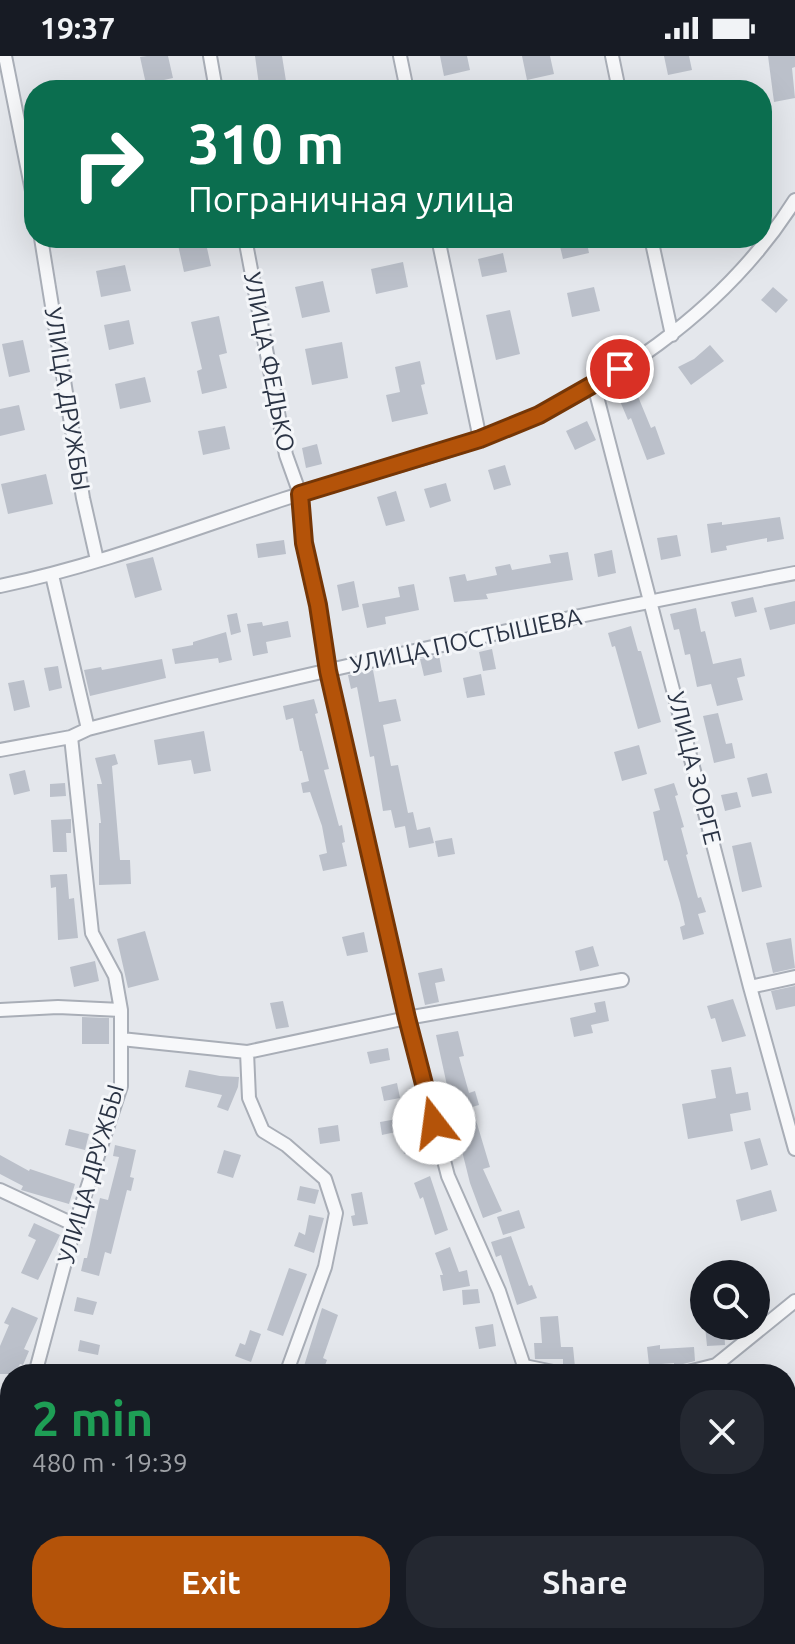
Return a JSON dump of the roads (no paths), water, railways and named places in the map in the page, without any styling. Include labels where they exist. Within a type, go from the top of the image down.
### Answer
[{"type":"street","points":[[5,56],[24,151]]},
{"type":"street","points":[[210,56],[214,80]]},
{"type":"street","points":[[400,56],[405,80]]},
{"type":"street","points":[[612,56],[617,80]]},
{"type":"street","points":[[772,235],[795,200]]},
{"type":"street","name":"УЛИЦА ДРУЖБЫ","points":[[43,248],[83,498],[97,560]]},
{"type":"street","name":"УЛИЦА ФЕДЬКО","points":[[247,248],[286,455],[300,494],[304,543],[328,671],[407,1018],[448,1176],[499,1291],[522,1364]]},
{"type":"street","points":[[440,248],[480,439]]},
{"type":"street","points":[[653,248],[672,335]]},
{"type":"street","points":[[0,586],[52,575],[480,439],[539,415],[594,385],[672,335],[727,286],[760,248]]},
{"type":"street","name":"УЛИЦА ЗОРГЕ","points":[[594,385],[795,1149]]},
{"type":"street","name":"УЛИЦА ПОСТЫШЕВА","points":[[0,750],[71,737],[88,729],[229,693],[651,601],[795,573]]},
{"type":"street","points":[[52,575],[88,729]]},
{"type":"street","name":"УЛИЦА ДРУЖБЫ","points":[[38,1364],[75,1225],[121,1086],[121,1010],[115,976],[92,933],[71,737]]},
{"type":"street","points":[[750,987],[795,977]]},
{"type":"street","points":[[121,1039],[247,1052],[407,1018],[622,980]]},
{"type":"street","points":[[0,1010],[58,1007],[121,1010]]},
{"type":"street","points":[[247,1052],[249,1098],[263,1131],[286,1145],[325,1179],[336,1213],[325,1267],[290,1364]]},
{"type":"street","points":[[0,1190],[75,1225]]},
{"type":"street","points":[[717,1364],[795,1301]]}]
